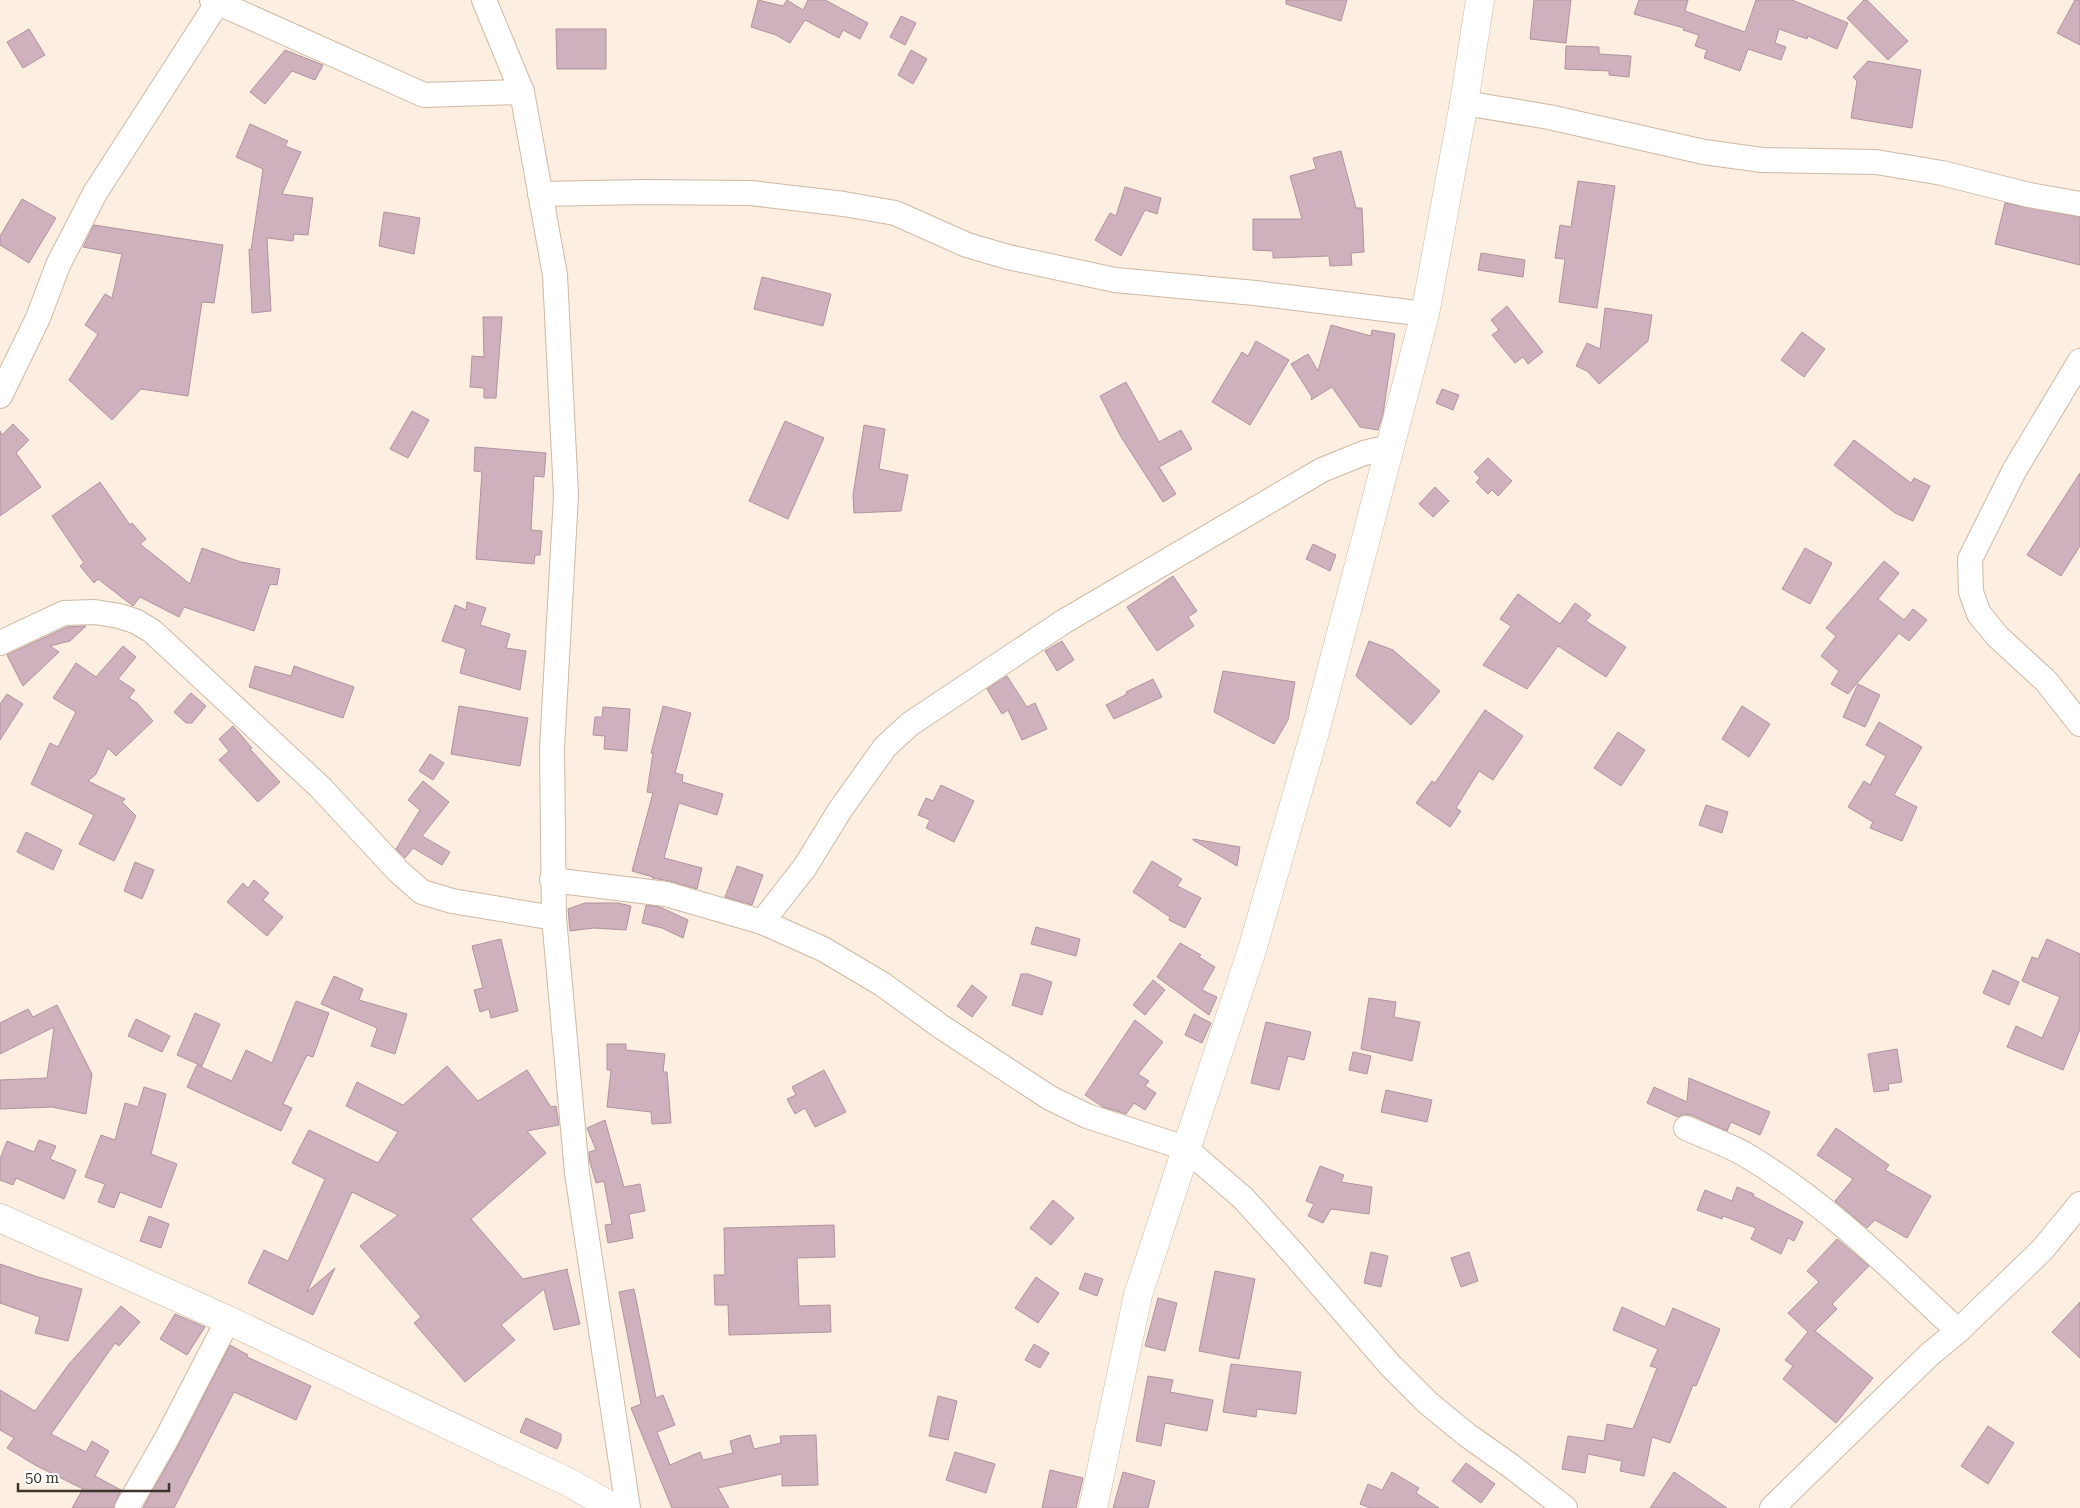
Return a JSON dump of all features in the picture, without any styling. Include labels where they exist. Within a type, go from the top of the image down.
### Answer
[{"type":"main road","points":[[1093,1508],[1138,1295],[1252,950],[1315,732],[1425,314],[1464,103],[1480,0]]},
{"type":"main road","points":[[0,1218],[228,1320],[570,1483],[614,1508]]},
{"type":"street","points":[[484,0],[522,92],[555,275],[566,495],[552,749],[552,880],[554,918],[577,1173],[628,1508]]},
{"type":"street","points":[[0,396],[38,318],[58,265],[95,193],[215,1],[424,95],[522,92]]},
{"type":"street","points":[[1464,103],[1549,117],[1704,152],[1762,160],[1876,162],[1942,173],[2029,195],[2080,204]]},
{"type":"street","points":[[540,194],[644,192],[751,193],[844,204],[895,213],[967,245],[1008,257],[1115,280],[1425,314]]},
{"type":"street","points":[[2080,361],[2014,471],[1970,560],[1972,592],[1979,614],[1998,637],[2046,680],[2080,724]]},
{"type":"street","points":[[762,922],[805,867],[840,810],[885,747],[910,724],[1063,622],[1322,470],[1364,453],[1390,447]]},
{"type":"street","points":[[0,643],[64,613],[95,612],[118,616],[135,622],[152,631],[250,720],[320,787],[399,872],[422,892],[452,902],[554,918]]},
{"type":"street","points":[[552,880],[666,894],[762,922],[823,949],[882,984],[943,1028],[1050,1098],[1087,1116],[1185,1148],[1243,1198],[1390,1365],[1428,1403],[1466,1435],[1511,1466],[1565,1508]]},
{"type":"street","points":[[1686,1128],[1744,1154],[1778,1176],[1836,1220],[1958,1330]]},
{"type":"street","points":[[1772,1508],[1929,1354],[1958,1330],[2042,1250],[2080,1204]]},
{"type":"street","points":[[126,1508],[167,1438],[228,1320]]},
{"type":"building","points":[[758,0],[783,6],[787,0],[803,10],[808,0],[825,0],[868,23],[860,39],[843,30],[839,38],[805,20],[790,43],[776,35],[751,27]]},
{"type":"building","points":[[1286,0],[1347,0],[1341,21],[1286,4]]},
{"type":"building","points":[[1534,0],[1571,0],[1566,43],[1530,39]]},
{"type":"building","points":[[1639,0],[1688,0],[1685,11],[1745,32],[1756,0],[1792,0],[1848,23],[1837,49],[1808,36],[1807,39],[1779,29],[1775,43],[1786,47],[1781,60],[1748,49],[1740,71],[1704,58],[1707,50],[1695,46],[1699,35],[1683,30],[1684,28],[1634,14]]},
{"type":"building","points":[[1864,0],[1867,0],[1908,41],[1888,60],[1847,18]]},
{"type":"building","points":[[2075,0],[2080,0],[2080,45],[2057,33]]},
{"type":"building","points":[[901,16],[916,23],[905,45],[890,37]]},
{"type":"building","points":[[29,29],[45,55],[23,68],[7,42]]},
{"type":"building","points":[[556,29],[606,29],[606,69],[557,69]]},
{"type":"building","points":[[1566,46],[1599,47],[1599,54],[1631,56],[1629,77],[1609,75],[1609,71],[1565,69]]},
{"type":"building","points":[[285,50],[323,65],[315,80],[292,71],[265,104],[250,92]]},
{"type":"building","points":[[911,50],[927,59],[913,84],[898,75]]},
{"type":"building","points":[[1868,61],[1921,70],[1912,128],[1851,118],[1857,81],[1853,77]]},
{"type":"building","points":[[250,124],[288,141],[285,146],[301,152],[282,194],[313,198],[308,235],[294,234],[293,241],[267,238],[271,311],[252,313],[249,249],[251,250],[263,169],[236,157]]},
{"type":"building","points":[[1341,151],[1356,208],[1362,208],[1364,252],[1351,253],[1352,265],[1330,266],[1329,256],[1273,258],[1273,251],[1253,250],[1253,219],[1302,219],[1290,176],[1316,169],[1313,158]]},
{"type":"building","points":[[1578,181],[1615,186],[1597,308],[1559,302],[1565,259],[1555,258],[1560,225],[1571,227]]},
{"type":"building","points":[[1125,187],[1161,198],[1157,214],[1145,210],[1121,256],[1095,240],[1110,213],[1116,216]]},
{"type":"building","points":[[22,199],[56,218],[29,263],[0,245],[0,236]]},
{"type":"building","points":[[2005,203],[2080,217],[2080,265],[1995,244]]},
{"type":"building","points":[[384,212],[420,218],[414,254],[379,246]]},
{"type":"building","points":[[94,225],[223,245],[214,303],[202,302],[188,396],[141,389],[112,420],[69,380],[98,334],[85,325],[105,294],[112,298],[122,254],[83,247]]},
{"type":"building","points":[[1481,253],[1525,260],[1523,277],[1478,270]]},
{"type":"building","points":[[762,277],[831,294],[823,326],[754,309]]},
{"type":"building","points":[[1507,306],[1543,352],[1528,364],[1523,357],[1515,363],[1492,335],[1499,330],[1491,320]]},
{"type":"building","points":[[1605,308],[1652,315],[1648,341],[1599,384],[1587,371],[1576,366],[1587,343],[1600,349]]},
{"type":"building","points":[[483,317],[502,317],[496,398],[484,398],[484,388],[470,387],[472,356],[484,357]]},
{"type":"building","points":[[1331,325],[1371,336],[1372,330],[1395,334],[1383,414],[1378,430],[1360,427],[1332,387],[1311,400],[1312,397],[1291,364],[1308,354],[1318,371]]},
{"type":"building","points":[[1802,332],[1825,349],[1804,377],[1781,360]]},
{"type":"building","points":[[1256,341],[1289,360],[1250,425],[1212,402],[1242,352],[1248,356]]},
{"type":"building","points":[[1126,382],[1159,442],[1181,430],[1192,449],[1159,467],[1176,494],[1163,502],[1121,437],[1100,396]]},
{"type":"building","points":[[1442,389],[1459,395],[1453,410],[1436,403]]},
{"type":"building","points":[[412,411],[429,420],[408,458],[390,449]]},
{"type":"building","points":[[785,421],[824,438],[788,519],[749,501]]},
{"type":"building","points":[[13,424],[29,440],[16,453],[41,487],[0,516],[0,431],[2,435]]},
{"type":"building","points":[[864,425],[885,429],[879,469],[908,475],[901,511],[854,513],[853,495]]},
{"type":"building","points":[[1854,440],[1911,483],[1914,478],[1930,486],[1913,521],[1895,513],[1834,465]]},
{"type":"building","points":[[475,447],[546,453],[544,477],[534,476],[531,530],[542,531],[540,555],[535,555],[534,564],[476,559],[482,472],[474,471]]},
{"type":"building","points":[[1488,458],[1512,481],[1498,496],[1492,490],[1488,494],[1476,482],[1480,478],[1474,472]]},
{"type":"building","points":[[2080,473],[2080,546],[2061,576],[2027,555]]},
{"type":"building","points":[[100,482],[130,525],[132,523],[146,539],[140,544],[190,584],[202,548],[241,562],[280,569],[277,585],[270,584],[254,631],[184,607],[179,617],[140,597],[133,606],[98,579],[94,583],[80,566],[84,563],[52,516]]},
{"type":"building","points":[[1435,487],[1449,501],[1433,517],[1419,504]]},
{"type":"building","points":[[1313,544],[1336,555],[1330,571],[1306,559]]},
{"type":"building","points":[[1805,548],[1832,563],[1810,604],[1782,589]]},
{"type":"building","points":[[1884,561],[1899,573],[1878,599],[1904,620],[1913,609],[1927,620],[1909,641],[1899,633],[1848,694],[1831,684],[1839,671],[1821,656],[1836,636],[1826,628]]},
{"type":"building","points":[[1173,576],[1197,611],[1188,617],[1194,626],[1157,651],[1127,607]]},
{"type":"building","points":[[1518,594],[1560,624],[1575,603],[1591,615],[1586,621],[1626,647],[1606,677],[1558,646],[1527,689],[1483,665],[1511,626],[1500,619]]},
{"type":"building","points":[[467,602],[486,608],[480,625],[510,634],[506,648],[526,651],[520,690],[460,673],[466,649],[442,641],[455,605],[466,610]]},
{"type":"building","points":[[86,626],[70,641],[50,646],[59,652],[23,686],[7,655],[67,627]]},
{"type":"building","points":[[1062,641],[1074,660],[1057,671],[1045,651]]},
{"type":"building","points":[[1369,641],[1393,650],[1440,691],[1411,725],[1356,676]]},
{"type":"building","points":[[123,646],[136,657],[118,679],[135,690],[129,698],[137,703],[153,721],[116,756],[108,748],[96,774],[88,781],[125,799],[122,802],[136,816],[114,861],[79,844],[94,815],[31,784],[50,743],[58,747],[76,712],[53,698],[76,663],[96,677]]},
{"type":"building","points":[[255,666],[291,676],[294,666],[354,687],[343,718],[249,687]]},
{"type":"building","points":[[1223,671],[1295,682],[1288,720],[1274,744],[1214,712]]},
{"type":"building","points":[[1007,676],[1027,707],[1035,703],[1047,729],[1022,740],[1008,710],[1002,714],[987,689]]},
{"type":"building","points":[[1153,679],[1162,697],[1114,719],[1106,705],[1127,694],[1126,692]]},
{"type":"building","points":[[1858,684],[1880,695],[1865,727],[1843,717]]},
{"type":"building","points":[[191,693],[206,706],[192,723],[186,723],[174,712]]},
{"type":"building","points":[[7,694],[23,704],[0,740],[0,704]]},
{"type":"building","points":[[459,706],[528,718],[520,766],[451,754]]},
{"type":"building","points":[[663,706],[691,713],[675,773],[683,775],[682,782],[723,794],[717,815],[679,803],[664,858],[702,868],[697,889],[632,871],[653,793],[647,792],[653,753],[651,753]]},
{"type":"building","points":[[1742,706],[1770,724],[1749,757],[1722,739]]},
{"type":"building","points":[[603,707],[630,709],[627,751],[604,749],[605,736],[593,735],[595,717],[602,717]]},
{"type":"building","points":[[1485,710],[1523,736],[1493,780],[1479,771],[1456,808],[1461,811],[1450,827],[1416,803],[1432,781],[1435,783]]},
{"type":"building","points":[[1879,722],[1922,747],[1894,795],[1917,807],[1902,841],[1870,828],[1873,822],[1848,807],[1864,781],[1870,785],[1886,756],[1866,745]]},
{"type":"building","points":[[233,726],[252,748],[250,749],[280,782],[258,802],[219,760],[229,751],[219,739]]},
{"type":"building","points":[[1618,732],[1645,750],[1621,786],[1594,768]]},
{"type":"building","points":[[430,754],[444,763],[433,780],[419,771]]},
{"type":"building","points":[[423,781],[449,802],[422,836],[450,852],[442,865],[413,848],[405,858],[396,849],[420,810],[408,800]]},
{"type":"building","points":[[941,785],[974,801],[954,842],[926,828],[930,820],[918,815],[926,798],[933,801]]},
{"type":"building","points":[[1706,805],[1728,812],[1722,833],[1699,825]]},
{"type":"building","points":[[26,832],[62,850],[53,870],[17,852]]},
{"type":"building","points":[[1193,840],[1240,847],[1237,866]]},
{"type":"building","points":[[1152,861],[1182,879],[1177,886],[1201,898],[1185,928],[1169,920],[1170,917],[1133,892]]},
{"type":"building","points":[[135,862],[154,870],[142,899],[124,891]]},
{"type":"building","points":[[737,866],[763,875],[752,905],[725,897]]},
{"type":"building","points":[[254,880],[269,893],[263,900],[283,917],[267,936],[227,902],[243,883],[248,888]]},
{"type":"building","points":[[585,903],[618,903],[631,906],[626,930],[594,928],[570,931],[568,909]]},
{"type":"building","points":[[646,905],[660,907],[688,920],[683,938],[662,928],[642,923]]},
{"type":"building","points":[[1036,927],[1080,939],[1076,956],[1031,944]]},
{"type":"building","points":[[501,939],[518,1011],[491,1018],[489,1009],[480,1012],[474,990],[483,988],[472,946]]},
{"type":"building","points":[[2047,939],[2080,954],[2080,1029],[2063,1070],[2007,1047],[2016,1026],[2042,1038],[2060,997],[2022,981],[2032,957],[2038,959]]},
{"type":"building","points":[[1180,943],[1201,955],[1199,957],[1215,967],[1202,990],[1217,997],[1209,1015],[1157,977]]},
{"type":"building","points":[[1993,970],[2019,982],[2009,1005],[1983,993]]},
{"type":"building","points":[[1021,974],[1028,974],[1052,982],[1042,1015],[1012,1005]]},
{"type":"building","points":[[334,976],[363,989],[359,1000],[407,1014],[395,1054],[371,1046],[377,1029],[375,1027],[321,1004]]},
{"type":"building","points":[[1153,980],[1165,990],[1145,1015],[1133,1005]]},
{"type":"building","points":[[972,985],[987,997],[972,1017],[957,1006]]},
{"type":"building","points":[[1369,998],[1396,1002],[1394,1017],[1420,1022],[1412,1061],[1361,1049]]},
{"type":"building","points":[[296,1001],[329,1013],[313,1057],[307,1055],[283,1104],[292,1108],[281,1131],[187,1087],[197,1065],[232,1081],[246,1050],[272,1063]]},
{"type":"building","points":[[57,1005],[92,1074],[86,1114],[52,1107],[0,1109],[0,1080],[47,1078],[54,1027],[0,1054],[0,1023],[28,1009],[33,1017]]},
{"type":"building","points":[[195,1013],[220,1024],[202,1066],[177,1055]]},
{"type":"building","points":[[1194,1014],[1211,1023],[1202,1043],[1185,1035]]},
{"type":"building","points":[[136,1019],[170,1036],[162,1052],[128,1036]]},
{"type":"building","points":[[1135,1020],[1163,1042],[1138,1074],[1149,1081],[1145,1086],[1156,1093],[1145,1110],[1134,1103],[1126,1114],[1103,1107],[1085,1095]]},
{"type":"building","points":[[1266,1022],[1311,1032],[1304,1060],[1288,1056],[1279,1090],[1251,1083]]},
{"type":"building","points":[[607,1044],[626,1044],[626,1050],[665,1054],[663,1072],[667,1072],[671,1123],[652,1124],[651,1112],[607,1107],[611,1070],[607,1070]]},
{"type":"building","points":[[1897,1049],[1902,1082],[1888,1084],[1889,1090],[1874,1092],[1868,1054]]},
{"type":"building","points":[[1353,1052],[1371,1056],[1367,1074],[1349,1070]]},
{"type":"building","points":[[447,1066],[478,1101],[527,1070],[551,1107],[556,1106],[559,1125],[527,1131],[546,1153],[471,1219],[523,1279],[568,1269],[580,1324],[554,1330],[544,1289],[501,1325],[515,1340],[465,1382],[414,1323],[421,1317],[360,1246],[398,1215],[352,1192],[307,1292],[335,1268],[313,1315],[248,1283],[264,1250],[288,1261],[325,1179],[292,1163],[309,1130],[378,1163],[398,1132],[346,1106],[357,1082],[403,1105]]},
{"type":"building","points":[[824,1070],[846,1112],[815,1127],[805,1108],[795,1114],[787,1099],[796,1095],[792,1087]]},
{"type":"building","points":[[1689,1078],[1770,1112],[1760,1135],[1731,1122],[1727,1131],[1691,1115],[1684,1114],[1678,1117],[1647,1103],[1654,1087],[1687,1102]]},
{"type":"building","points":[[144,1087],[166,1094],[151,1154],[177,1164],[161,1208],[120,1192],[114,1208],[98,1202],[105,1184],[85,1177],[101,1135],[115,1140],[125,1103],[138,1107]]},
{"type":"building","points":[[1386,1090],[1432,1100],[1427,1122],[1381,1112]]},
{"type":"building","points":[[605,1120],[624,1187],[640,1184],[645,1211],[629,1214],[633,1238],[608,1243],[605,1225],[612,1224],[604,1181],[596,1183],[590,1162],[589,1152],[596,1150],[587,1128]]},
{"type":"building","points":[[1836,1128],[1889,1165],[1885,1170],[1931,1196],[1907,1238],[1875,1220],[1867,1228],[1835,1201],[1853,1179],[1817,1155]]},
{"type":"building","points":[[39,1140],[56,1146],[50,1159],[76,1170],[64,1199],[16,1178],[13,1185],[0,1180],[0,1159],[7,1141],[34,1152]]},
{"type":"building","points":[[1320,1166],[1344,1175],[1341,1182],[1372,1187],[1369,1214],[1331,1209],[1323,1223],[1308,1216],[1314,1204],[1306,1201]]},
{"type":"building","points":[[1737,1187],[1754,1194],[1753,1196],[1803,1222],[1794,1241],[1788,1238],[1781,1254],[1751,1239],[1756,1228],[1723,1216],[1722,1219],[1697,1210],[1705,1190],[1732,1201]]},
{"type":"building","points":[[1053,1200],[1074,1218],[1051,1245],[1030,1228]]},
{"type":"building","points":[[149,1216],[169,1224],[161,1248],[140,1241]]},
{"type":"building","points":[[834,1225],[835,1257],[797,1258],[799,1306],[830,1305],[831,1332],[729,1335],[728,1305],[715,1305],[714,1275],[725,1275],[724,1228]]},
{"type":"building","points":[[1837,1239],[1869,1266],[1832,1304],[1837,1309],[1815,1331],[1873,1378],[1836,1423],[1783,1379],[1793,1366],[1785,1360],[1808,1332],[1788,1313],[1819,1282],[1807,1271]]},
{"type":"building","points":[[1371,1252],[1388,1256],[1381,1287],[1364,1283]]},
{"type":"building","points":[[1469,1252],[1478,1281],[1461,1287],[1451,1258]]},
{"type":"building","points":[[0,1264],[82,1289],[68,1341],[35,1333],[40,1317],[0,1303]]},
{"type":"building","points":[[1215,1271],[1255,1279],[1239,1359],[1199,1351]]},
{"type":"building","points":[[1085,1273],[1103,1279],[1097,1296],[1079,1289]]},
{"type":"building","points":[[1036,1277],[1059,1293],[1038,1323],[1015,1308]]},
{"type":"building","points":[[634,1289],[656,1398],[663,1395],[675,1425],[657,1432],[670,1465],[700,1452],[703,1460],[733,1453],[730,1441],[750,1435],[754,1449],[781,1443],[780,1436],[816,1435],[818,1485],[782,1486],[782,1474],[718,1488],[729,1508],[672,1508],[631,1408],[641,1404],[619,1292]]},
{"type":"building","points":[[1158,1298],[1177,1303],[1165,1351],[1145,1346]]},
{"type":"building","points":[[2080,1302],[2080,1358],[2052,1332]]},
{"type":"building","points":[[121,1306],[140,1322],[119,1346],[115,1343],[51,1434],[86,1452],[92,1441],[109,1451],[95,1476],[121,1490],[113,1508],[72,1508],[83,1489],[35,1465],[7,1448],[14,1438],[0,1430],[0,1390],[35,1411],[69,1364]]},
{"type":"building","points":[[1622,1307],[1665,1327],[1673,1308],[1720,1329],[1696,1386],[1693,1385],[1670,1443],[1652,1437],[1644,1476],[1620,1471],[1622,1461],[1588,1454],[1585,1473],[1562,1469],[1568,1436],[1604,1441],[1607,1424],[1633,1429],[1657,1368],[1650,1366],[1658,1349],[1613,1330]]},
{"type":"building","points":[[175,1314],[205,1327],[187,1355],[160,1339]]},
{"type":"building","points":[[1034,1344],[1049,1353],[1040,1368],[1025,1360]]},
{"type":"building","points":[[230,1345],[248,1355],[247,1357],[311,1386],[296,1420],[234,1392],[174,1508],[143,1508],[179,1444]]},
{"type":"building","points":[[1231,1364],[1301,1372],[1296,1414],[1257,1409],[1256,1417],[1223,1412]]},
{"type":"building","points":[[1148,1376],[1173,1380],[1170,1392],[1213,1400],[1207,1431],[1165,1423],[1161,1446],[1136,1441]]},
{"type":"building","points":[[938,1396],[957,1401],[948,1440],[929,1436]]},
{"type":"building","points":[[526,1418],[561,1434],[561,1440],[557,1449],[520,1432]]},
{"type":"building","points":[[1988,1426],[2014,1443],[1988,1484],[1961,1466]]},
{"type":"building","points":[[955,1452],[995,1464],[986,1493],[946,1480]]},
{"type":"building","points":[[1466,1463],[1495,1484],[1481,1503],[1452,1481]]},
{"type":"building","points":[[1050,1470],[1083,1478],[1076,1508],[1042,1508]]},
{"type":"building","points":[[1123,1472],[1155,1481],[1148,1508],[1113,1508]]},
{"type":"building","points":[[1392,1472],[1419,1488],[1416,1493],[1439,1508],[1370,1508],[1360,1504],[1368,1484],[1382,1490]]},
{"type":"building","points":[[1674,1472],[1727,1508],[1650,1508]]}]
